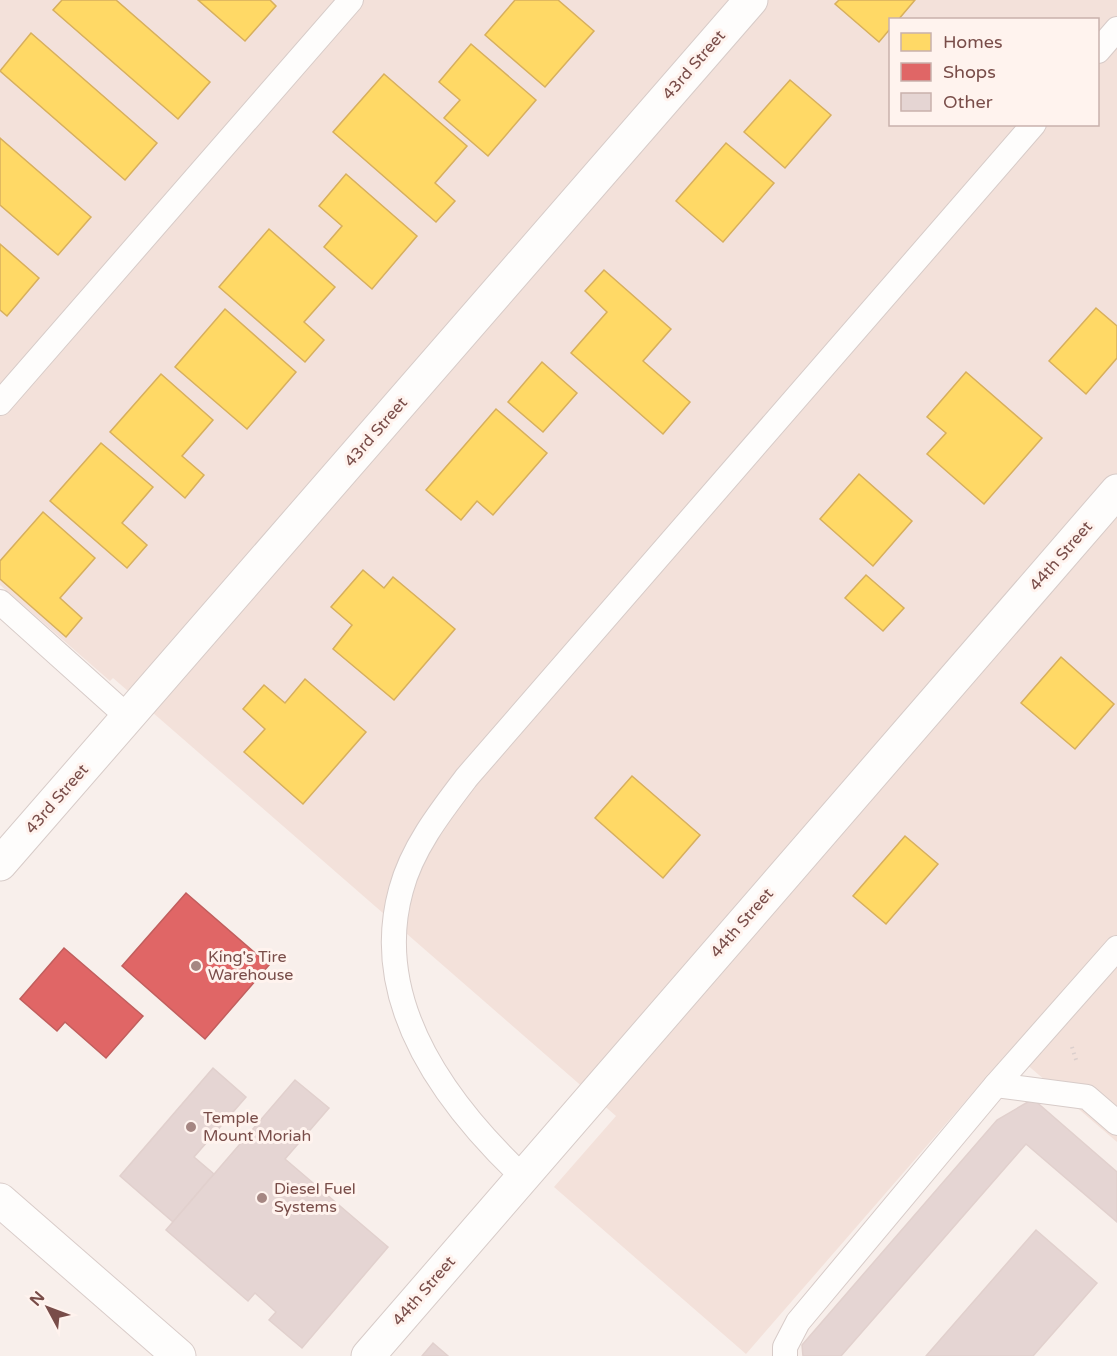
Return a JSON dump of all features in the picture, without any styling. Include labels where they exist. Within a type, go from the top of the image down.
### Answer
[{"type":"street","name":"43rd Street","points":[[0,864],[751,0]]},
{"type":"street","name":"44th Street","points":[[368,1356],[1117,491]]},
{"type":"street","points":[[0,1200],[179,1356]]},
{"type":"lane","points":[[0,404],[351,0]]},
{"type":"lane","points":[[1099,50],[1117,29]]},
{"type":"lane","points":[[523,1177],[490,1143],[426,1060],[396,982],[392,936],[401,889],[418,850],[437,816],[467,777],[1032,126]]},
{"type":"lane","points":[[0,602],[128,717]]},
{"type":"lane","points":[[785,1356],[785,1347],[798,1322],[996,1085],[1117,948]]},
{"type":"lane","points":[[996,1085],[1087,1097],[1117,1123]]},
{"type":"path","points":[[1076,994],[1072,1045],[1087,1097]]},
{"type":"shaded area","points":[[0,0],[1117,0],[1117,1142],[1010,1050],[746,1354],[554,1187],[616,1116],[113,678],[110,681],[0,585]]},
{"type":"building: Homes","points":[[62,0],[116,0],[210,82],[178,119],[53,10]]},
{"type":"building: Homes","points":[[198,0],[270,0],[276,6],[245,41]]},
{"type":"building: Homes","points":[[515,0],[558,0],[594,31],[545,87],[485,35]]},
{"type":"building: Homes","points":[[839,0],[915,0],[900,18],[889,18],[889,30],[879,42],[835,4]]},
{"type":"building: Homes","points":[[31,33],[157,143],[125,180],[0,71]]},
{"type":"building: Homes","points":[[471,44],[536,100],[488,156],[444,118],[460,100],[439,82]]},
{"type":"building: Homes","points":[[384,74],[467,146],[435,183],[455,201],[436,222],[333,132]]},
{"type":"building: Homes","points":[[790,80],[831,115],[785,168],[744,132]]},
{"type":"building: Homes","points":[[0,138],[91,217],[58,255],[0,205]]},
{"type":"building: Homes","points":[[726,143],[774,183],[723,242],[676,201]]},
{"type":"building: Homes","points":[[346,174],[417,236],[372,289],[324,247],[342,226],[319,206]]},
{"type":"building: Homes","points":[[269,229],[335,287],[304,322],[324,340],[305,362],[219,287]]},
{"type":"building: Homes","points":[[0,244],[39,278],[7,316],[0,310]]},
{"type":"building: Homes","points":[[604,270],[671,329],[643,361],[690,402],[663,434],[571,353],[607,312],[585,291]]},
{"type":"building: Homes","points":[[1096,308],[1117,326],[1117,358],[1086,394],[1049,361]]},
{"type":"building: Homes","points":[[225,309],[296,372],[247,429],[175,367]]},
{"type":"building: Homes","points":[[542,362],[577,393],[543,432],[508,402]]},
{"type":"building: Homes","points":[[966,372],[1042,438],[984,504],[927,454],[946,433],[927,417]]},
{"type":"building: Homes","points":[[161,374],[213,420],[182,456],[204,475],[185,498],[110,432]]},
{"type":"building: Homes","points":[[496,409],[547,453],[493,515],[477,501],[461,520],[426,490]]},
{"type":"building: Homes","points":[[101,443],[153,487],[122,523],[147,545],[127,568],[50,501]]},
{"type":"building: Homes","points":[[859,474],[912,521],[873,566],[820,519]]},
{"type":"building: Homes","points":[[43,512],[95,558],[60,598],[82,618],[66,637],[0,579],[0,561]]},
{"type":"building: Homes","points":[[363,570],[384,588],[393,577],[455,629],[394,700],[333,649],[352,625],[331,607]]},
{"type":"building: Homes","points":[[866,575],[904,608],[883,631],[845,598]]},
{"type":"building: Homes","points":[[1061,657],[1114,704],[1075,749],[1021,703]]},
{"type":"building: Homes","points":[[305,679],[366,732],[303,804],[244,752],[265,729],[243,709],[264,685],[285,703]]},
{"type":"building: Homes","points":[[632,776],[700,835],[663,878],[595,818]]},
{"type":"building: Homes","points":[[905,836],[938,864],[886,924],[853,896]]},
{"type":"building: Shops","name":"King's Tire Warehouse","points":[[186,893],[269,965],[205,1039],[122,966]]},
{"type":"building: Shops","points":[[64,948],[143,1016],[106,1058],[65,1022],[57,1031],[20,999]]},
{"type":"building: Other","name":"Temple Mount Moriah","points":[[213,1068],[246,1097],[194,1157],[214,1174],[173,1222],[120,1176]]},
{"type":"building: Other","name":"Diesel Fuel Systems","points":[[295,1080],[329,1108],[285,1159],[388,1247],[302,1348],[269,1320],[276,1312],[255,1293],[248,1301],[166,1230]]},
{"type":"building: Other","points":[[1033,1099],[1117,1172],[1117,1222],[1026,1144],[841,1356],[803,1356],[802,1345],[997,1120]]},
{"type":"building: Other","points":[[1036,1230],[1097,1283],[1033,1356],[926,1356]]},
{"type":"building: Other","points":[[433,1343],[448,1356],[422,1356]]},
{"type":"place","name":"King's Tire Warehouse","points":[[196,966]]},
{"type":"place","name":"Temple Mount Moriah","points":[[191,1127]]},
{"type":"place","name":"Diesel Fuel Systems","points":[[262,1198]]}]
